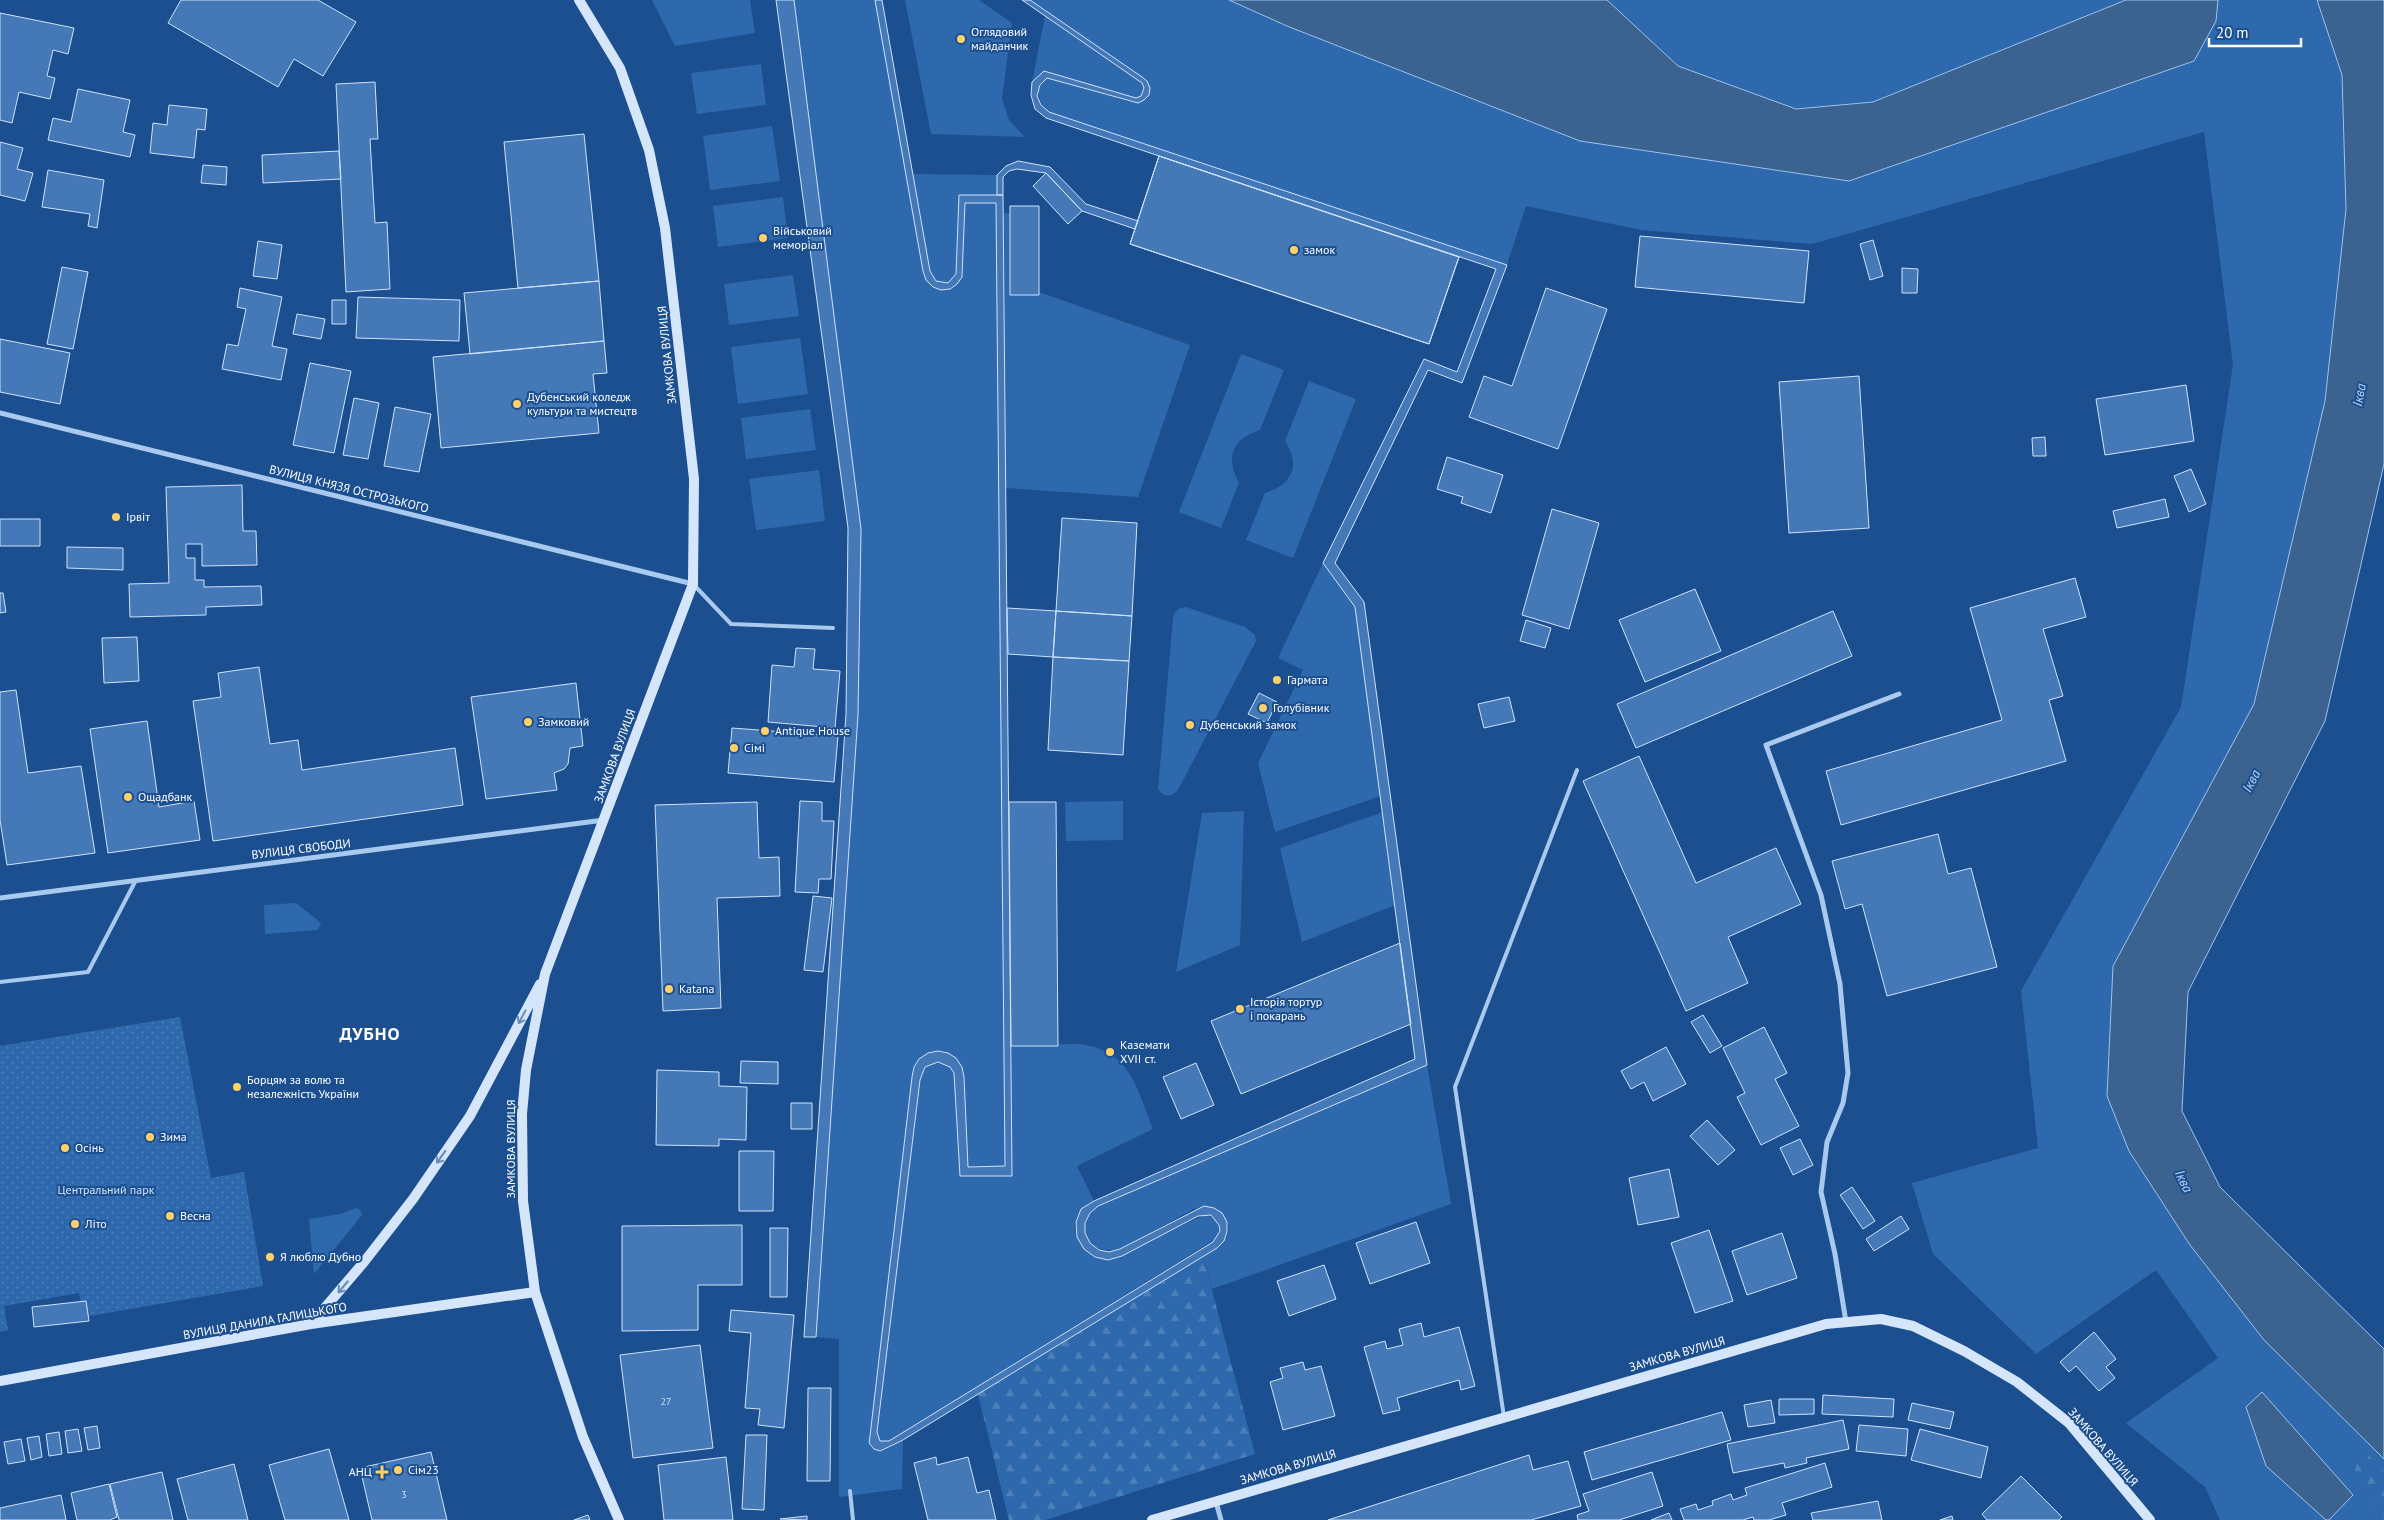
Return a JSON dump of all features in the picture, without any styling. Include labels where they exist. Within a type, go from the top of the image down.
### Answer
[{"type":"main road","name":"ЗАМКОВА ВУЛИЦЯ","points":[[579,0],[620,68],[649,150],[665,228],[694,480],[692,584],[546,974],[526,1070],[522,1114],[523,1201],[535,1292],[583,1438],[619,1520]]},
{"type":"main road","points":[[311,1324],[364,1262],[412,1199],[470,1116],[546,974]]},
{"type":"main road","name":"ВУЛИЦЯ ДАНИЛА ГАЛИЦЬКОГО","points":[[0,1381],[311,1324],[535,1292]]},
{"type":"main road","name":"ЗАМКОВА ВУЛИЦЯ","points":[[1152,1520],[1816,1327],[1881,1319],[1913,1326],[1964,1351],[2016,1382],[2069,1423],[2150,1520]]},
{"type":"street","name":"ВУЛИЦЯ КНЯЗЯ ОСТРОЗЬКОГО","points":[[0,413],[692,584]]},
{"type":"street","points":[[1847,1322],[1836,1254],[1821,1192],[1827,1142],[1843,1103],[1848,1072],[1840,984],[1821,895],[1766,745],[1899,694]]},
{"type":"street","name":"ВУЛИЦЯ СВОБОДИ","points":[[0,898],[604,820]]},
{"type":"street","points":[[1216,1501],[1222,1520]]},
{"type":"lane","points":[[692,584],[732,624],[833,628]]},
{"type":"lane","points":[[1504,1417],[1455,1087],[1577,770]]},
{"type":"lane","points":[[0,982],[88,972],[136,880]]},
{"type":"lane","points":[[850,1491],[853,1520]]},
{"type":"green space","points":[[652,0],[750,0],[755,33],[675,46]]},
{"type":"green space","points":[[794,0],[875,0],[926,280],[940,289],[950,288],[958,282],[962,277],[965,203],[996,203],[1005,1166],[968,1167],[964,1077],[960,1066],[954,1057],[938,1051],[922,1058],[916,1066],[912,1077],[869,1443],[874,1449],[880,1451],[903,1440],[902,1489],[839,1497],[839,1339],[816,1337],[858,715],[861,529]]},
{"type":"green space","points":[[905,0],[979,0],[1012,23],[1002,99],[1009,120],[1025,137],[931,134]]},
{"type":"green space","points":[[1030,0],[1229,0],[1287,26],[1580,141],[1849,181],[2216,21],[2218,0],[2317,0],[2342,75],[2346,209],[2325,401],[2254,704],[2113,966],[2129,1151],[2190,1245],[2264,1340],[2384,1459],[2384,1520],[2220,1520],[2205,1487],[2126,1423],[2218,1358],[2156,1270],[2036,1354],[1933,1254],[1912,1183],[2038,1148],[2021,991],[2181,707],[2233,365],[2204,132],[1812,244],[1641,230],[1526,206],[1507,265],[1049,112],[1039,100],[1040,87],[1047,78],[1131,102],[1141,101],[1149,95],[1142,77]]},
{"type":"green space","points":[[1607,0],[2126,0],[1873,102],[1796,109],[1678,66]]},
{"type":"green space","points":[[1045,16],[1142,83],[1144,88],[1141,96],[1136,98],[1044,72],[1032,82]]},
{"type":"green space","points":[[761,64],[766,105],[697,114],[691,73]]},
{"type":"green space","points":[[772,126],[780,181],[710,190],[703,136]]},
{"type":"green space","points":[[913,174],[997,175],[997,195],[959,195],[956,274],[948,283],[936,281],[930,271]]},
{"type":"green space","points":[[783,197],[788,238],[718,247],[713,206]]},
{"type":"green space","points":[[1004,213],[1035,216],[1039,292],[1190,345],[1138,497],[1006,488]]},
{"type":"green space","points":[[793,275],[799,316],[729,325],[724,284]]},
{"type":"green space","points":[[800,338],[808,394],[738,404],[731,347]]},
{"type":"green space","points":[[1241,354],[1284,370],[1260,430],[1243,438],[1234,450],[1232,465],[1239,483],[1221,528],[1179,512]]},
{"type":"green space","points":[[1309,381],[1356,399],[1293,558],[1246,540],[1265,493],[1282,485],[1291,473],[1292,459],[1285,441]]},
{"type":"green space","points":[[810,409],[816,450],[746,459],[741,418]]},
{"type":"green space","points":[[819,470],[825,521],[756,530],[749,479]]},
{"type":"green space","points":[[1323,563],[1355,607],[1381,796],[1275,832],[1258,763],[1303,670],[1278,658]]},
{"type":"green space","points":[[1186,607],[1245,627],[1255,635],[1256,641],[1178,790],[1167,796],[1158,789],[1173,618],[1177,610]]},
{"type":"green space","points":[[1123,801],[1123,840],[1066,841],[1065,802]]},
{"type":"green space","points":[[1244,811],[1240,945],[1176,972],[1202,813]]},
{"type":"green space","points":[[1383,812],[1395,905],[1302,942],[1280,848]]},
{"type":"green space","points":[[296,903],[321,923],[318,930],[265,934],[264,905]]},
{"type":"green space","name":"Центральний парк","points":[[180,1017],[211,1178],[244,1172],[263,1286],[84,1317],[79,1293],[4,1306],[8,1330],[0,1332],[0,1046]]},
{"type":"green space","points":[[1077,1044],[1095,1047],[1109,1053],[1120,1062],[1135,1085],[1153,1129],[1077,1166],[1094,1201],[1082,1209],[1076,1219],[1076,1235],[1080,1242],[1092,1253],[1108,1260],[1204,1215],[1212,1217],[1217,1222],[1219,1229],[1217,1238],[889,1441],[880,1441],[877,1436],[921,1074],[925,1067],[938,1062],[950,1067],[954,1073],[960,1176],[1012,1176],[1011,1046]]},
{"type":"green space","points":[[1427,1065],[1451,1204],[1212,1289],[1203,1256],[1223,1242],[1229,1228],[1224,1216],[1211,1209],[1194,1209],[1120,1249],[1100,1249],[1092,1244],[1088,1238],[1086,1223],[1090,1214],[1098,1206]]},
{"type":"green space","points":[[356,1208],[360,1209],[362,1215],[314,1274],[309,1219],[340,1214]]},
{"type":"green space","points":[[1203,1256],[1255,1454],[1045,1520],[1009,1520],[978,1394]]},
{"type":"green space","points":[[2359,1446],[2384,1471],[2384,1519],[2354,1479]]},
{"type":"water","points":[[1229,0],[1607,0],[1678,66],[1796,109],[1873,102],[2126,0],[2218,0],[2216,21],[2194,61],[1849,181],[1580,141],[1287,26]]},
{"type":"water","name":"Іква","points":[[2317,0],[2384,0],[2384,464],[2325,721],[2188,992],[2182,1111],[2220,1187],[2384,1349],[2384,1459],[2264,1340],[2190,1245],[2129,1151],[2107,1096],[2113,966],[2254,704],[2325,401],[2346,209],[2342,75]]},
{"type":"water","points":[[2262,1392],[2353,1495],[2329,1520],[2326,1520],[2266,1466],[2246,1407]]},
{"type":"building","points":[[181,0],[318,0],[356,22],[323,76],[294,59],[278,87],[168,23]]},
{"type":"building","points":[[776,0],[794,0],[861,529],[858,715],[816,1337],[804,1337],[846,714],[848,528]]},
{"type":"building","points":[[875,0],[882,0],[930,271],[936,281],[948,283],[956,274],[959,195],[1003,195],[1012,1176],[960,1176],[954,1073],[950,1067],[938,1062],[925,1067],[920,1080],[877,1432],[880,1441],[889,1441],[1213,1242],[1220,1231],[1219,1225],[1211,1215],[1198,1216],[1122,1256],[1108,1260],[1095,1257],[1084,1249],[1077,1237],[1076,1222],[1081,1209],[1094,1201],[1415,1059],[1355,607],[1323,563],[1424,359],[1457,372],[1496,269],[1046,118],[1035,109],[1031,95],[1032,82],[1044,71],[1136,98],[1141,96],[1144,88],[1142,83],[1022,0],[1030,0],[1142,77],[1147,81],[1150,88],[1149,95],[1138,103],[1047,78],[1040,85],[1037,96],[1041,105],[1049,112],[1507,265],[1462,383],[1428,370],[1335,563],[1364,602],[1427,1065],[1098,1206],[1090,1213],[1085,1223],[1085,1233],[1090,1243],[1099,1250],[1109,1252],[1120,1249],[1204,1206],[1214,1208],[1222,1213],[1227,1222],[1227,1232],[1224,1241],[1217,1248],[903,1440],[880,1451],[874,1449],[869,1443],[912,1077],[914,1067],[919,1059],[928,1053],[938,1051],[948,1053],[956,1058],[962,1067],[968,1167],[1005,1166],[996,203],[965,203],[962,277],[950,289],[941,290],[933,287],[926,280],[923,271]]},
{"type":"building","points":[[0,13],[74,28],[68,54],[53,50],[47,76],[55,78],[50,99],[19,92],[12,123],[0,120]]},
{"type":"building","points":[[375,82],[378,139],[370,139],[375,223],[387,222],[390,289],[346,292],[336,84]]},
{"type":"building","points":[[78,89],[130,100],[123,132],[135,135],[130,157],[48,140],[53,118],[71,122]]},
{"type":"building","points":[[169,105],[207,109],[205,130],[197,129],[194,158],[150,153],[153,123],[167,125]]},
{"type":"building","points":[[584,134],[599,281],[518,288],[504,142]]},
{"type":"building","points":[[0,142],[23,148],[17,169],[33,173],[25,201],[0,195]]},
{"type":"building","points":[[339,151],[341,179],[263,183],[262,155]]},
{"type":"building","name":"замок","points":[[1159,156],[1459,257],[1429,344],[1130,244]]},
{"type":"building","name":"замок","points":[[1159,156],[1459,257],[1429,344],[1130,244]]},
{"type":"building","points":[[1018,161],[1050,167],[1086,204],[1138,221],[1135,229],[1082,211],[1046,173],[1017,169],[1009,171],[1003,177],[1003,195],[997,195],[997,175],[1006,166]]},
{"type":"building","points":[[203,165],[227,167],[226,185],[201,183]]},
{"type":"building","points":[[48,170],[104,180],[97,228],[88,226],[90,214],[42,207]]},
{"type":"building","points":[[1046,173],[1082,211],[1068,224],[1033,186]]},
{"type":"building","points":[[1010,206],[1039,206],[1039,295],[1010,295]]},
{"type":"building","points":[[1640,236],[1809,251],[1804,303],[1635,287]]},
{"type":"building","points":[[1873,240],[1883,276],[1870,280],[1860,244]]},
{"type":"building","points":[[258,241],[282,245],[277,279],[253,276]]},
{"type":"building","points":[[62,267],[88,272],[73,349],[47,344]]},
{"type":"building","points":[[1902,268],[1918,269],[1917,293],[1902,293]]},
{"type":"building","points":[[599,281],[604,341],[470,354],[464,293]]},
{"type":"building","points":[[240,288],[282,297],[272,346],[287,349],[281,380],[222,369],[227,344],[238,346],[246,309],[237,307]]},
{"type":"building","points":[[1546,288],[1607,309],[1558,449],[1469,417],[1484,376],[1512,386]]},
{"type":"building","points":[[358,297],[460,300],[459,341],[356,338]]},
{"type":"building","points":[[332,300],[346,300],[346,324],[332,324]]},
{"type":"building","points":[[297,314],[325,319],[321,339],[293,334]]},
{"type":"building","points":[[0,339],[70,353],[60,404],[0,392]]},
{"type":"building","name":"Дубенський коледж культури та мистецтв","points":[[604,341],[607,373],[593,374],[599,433],[441,448],[433,357]]},
{"type":"building","points":[[310,363],[351,371],[334,453],[293,445]]},
{"type":"building","points":[[1859,376],[1869,528],[1789,533],[1779,382]]},
{"type":"building","points":[[2186,385],[2194,441],[2105,455],[2096,399]]},
{"type":"building","points":[[354,398],[379,403],[368,459],[343,455]]},
{"type":"building","points":[[395,407],[431,414],[419,472],[384,466]]},
{"type":"building","points":[[2045,437],[2046,456],[2033,456],[2032,438]]},
{"type":"building","points":[[1447,457],[1503,475],[1491,513],[1461,503],[1463,497],[1437,489]]},
{"type":"building","points":[[2191,469],[2206,504],[2189,512],[2174,476]]},
{"type":"building","points":[[242,485],[243,531],[256,531],[257,565],[202,566],[202,544],[186,544],[186,558],[195,558],[195,580],[204,580],[204,587],[261,586],[262,605],[206,607],[206,615],[130,617],[129,584],[169,583],[166,487]]},
{"type":"building","points":[[2165,499],[2169,517],[2117,528],[2113,511]]},
{"type":"building","points":[[1552,509],[1599,523],[1569,629],[1522,615]]},
{"type":"building","points":[[1062,518],[1137,523],[1132,616],[1056,611]]},
{"type":"building","points":[[0,519],[40,519],[40,546],[0,546]]},
{"type":"building","points":[[67,547],[123,548],[123,570],[67,568]]},
{"type":"building","points":[[2075,578],[2086,617],[2043,629],[2063,696],[2049,700],[2066,761],[1841,825],[1826,771],[2002,720],[1970,608]]},
{"type":"building","points":[[1695,589],[1721,651],[1645,682],[1619,620]]},
{"type":"building","points":[[0,593],[3,593],[6,612],[0,613]]},
{"type":"building","points":[[1007,608],[1056,611],[1053,657],[1008,654]]},
{"type":"building","points":[[1056,611],[1132,616],[1129,661],[1053,657]]},
{"type":"building","points":[[1833,611],[1852,656],[1636,748],[1617,704]]},
{"type":"building","points":[[1526,620],[1551,628],[1545,648],[1520,641]]},
{"type":"building","points":[[137,637],[139,681],[104,683],[102,638]]},
{"type":"building","points":[[796,648],[815,649],[813,669],[840,671],[835,728],[768,722],[772,665],[794,667]]},
{"type":"building","points":[[1053,657],[1129,661],[1123,755],[1048,750]]},
{"type":"building","points":[[259,667],[270,744],[298,740],[302,770],[455,748],[463,805],[213,841],[193,701],[221,697],[218,673]]},
{"type":"building","name":"Замковий","points":[[576,683],[583,746],[570,748],[568,764],[564,769],[554,773],[557,790],[486,799],[471,697]]},
{"type":"building","points":[[16,690],[28,773],[81,766],[95,853],[7,865],[0,820],[0,692]]},
{"type":"building","name":"Голубівник","points":[[1259,693],[1277,702],[1267,723],[1248,714]]},
{"type":"building","points":[[1509,697],[1515,721],[1484,728],[1478,704]]},
{"type":"building","points":[[147,721],[159,807],[194,801],[200,840],[108,853],[90,729]]},
{"type":"building","points":[[732,728],[838,736],[834,782],[728,773]]},
{"type":"building","points":[[1639,756],[1696,883],[1776,848],[1801,904],[1728,937],[1748,983],[1686,1011],[1583,781]]},
{"type":"building","points":[[800,801],[822,802],[822,821],[834,821],[831,879],[819,879],[818,893],[795,892]]},
{"type":"building","points":[[757,802],[759,858],[779,857],[780,896],[717,898],[721,1008],[663,1011],[655,805]]},
{"type":"building","points":[[1009,802],[1056,802],[1058,1046],[1011,1046]]},
{"type":"building","points":[[1938,834],[1948,874],[1971,868],[1997,967],[1887,996],[1862,904],[1845,909],[1832,861]]},
{"type":"building","points":[[813,896],[832,898],[823,972],[804,970]]},
{"type":"building","points":[[1400,943],[1411,1024],[1241,1094],[1211,1021]]},
{"type":"building","points":[[1703,1015],[1722,1046],[1710,1053],[1691,1022]]},
{"type":"building","points":[[1764,1027],[1787,1073],[1775,1079],[1799,1126],[1761,1145],[1737,1097],[1745,1093],[1723,1048]]},
{"type":"building","points":[[1666,1047],[1686,1084],[1653,1101],[1644,1082],[1631,1089],[1621,1071]]},
{"type":"building","points":[[741,1061],[778,1062],[778,1084],[740,1083]]},
{"type":"building","points":[[1196,1063],[1214,1105],[1181,1119],[1163,1077]]},
{"type":"building","points":[[657,1070],[719,1072],[719,1086],[747,1087],[746,1140],[719,1139],[719,1146],[656,1145]]},
{"type":"building","points":[[791,1103],[812,1103],[812,1129],[791,1129]]},
{"type":"building","points":[[1707,1120],[1735,1150],[1718,1165],[1690,1136]]},
{"type":"building","points":[[1800,1139],[1813,1165],[1793,1175],[1780,1148]]},
{"type":"building","points":[[739,1151],[774,1151],[773,1211],[739,1211]]},
{"type":"building","points":[[1669,1169],[1679,1217],[1638,1225],[1629,1178]]},
{"type":"building","points":[[1852,1187],[1875,1221],[1863,1229],[1840,1195]]},
{"type":"building","points":[[1901,1216],[1909,1229],[1874,1251],[1866,1239]]},
{"type":"building","points":[[1416,1222],[1430,1263],[1370,1284],[1356,1243]]},
{"type":"building","points":[[742,1225],[742,1285],[698,1285],[698,1330],[622,1331],[622,1226]]},
{"type":"building","points":[[770,1228],[788,1228],[787,1297],[770,1297]]},
{"type":"building","points":[[1709,1230],[1733,1301],[1695,1313],[1671,1243]]},
{"type":"building","points":[[1782,1233],[1797,1278],[1747,1295],[1732,1251]]},
{"type":"building","points":[[1324,1265],[1336,1299],[1289,1316],[1277,1281]]},
{"type":"building","points":[[86,1301],[89,1321],[34,1327],[32,1307]]},
{"type":"building","points":[[731,1310],[794,1315],[784,1428],[758,1425],[760,1409],[745,1408],[751,1333],[729,1331]]},
{"type":"building","points":[[1421,1323],[1424,1337],[1459,1327],[1475,1386],[1461,1390],[1459,1380],[1397,1398],[1400,1410],[1383,1414],[1364,1347],[1385,1341],[1387,1349],[1403,1345],[1399,1329]]},
{"type":"building","points":[[2094,1332],[2116,1359],[2106,1367],[2115,1378],[2099,1391],[2076,1366],[2069,1372],[2060,1362]]},
{"type":"building","points":[[700,1345],[713,1448],[633,1458],[620,1355]]},
{"type":"building","points":[[1303,1362],[1305,1370],[1321,1366],[1335,1416],[1283,1430],[1270,1382],[1283,1378],[1280,1368]]},
{"type":"building","points":[[808,1388],[831,1388],[830,1481],[807,1481]]},
{"type":"building","points":[[1823,1395],[1894,1399],[1893,1417],[1822,1414]]},
{"type":"building","points":[[1779,1399],[1814,1399],[1814,1414],[1779,1415]]},
{"type":"building","points":[[1771,1400],[1775,1423],[1748,1427],[1744,1405]]},
{"type":"building","points":[[1912,1403],[1954,1412],[1950,1429],[1908,1420]]},
{"type":"building","points":[[1722,1412],[1731,1440],[1592,1480],[1584,1452]]},
{"type":"building","points":[[1843,1420],[1849,1449],[1806,1458],[1807,1463],[1785,1468],[1784,1463],[1733,1473],[1727,1444]]},
{"type":"building","points":[[1859,1425],[1908,1429],[1906,1456],[1856,1451]]},
{"type":"building","points":[[97,1426],[100,1448],[88,1450],[84,1428]]},
{"type":"building","points":[[78,1429],[82,1451],[68,1453],[65,1431]]},
{"type":"building","points":[[1920,1429],[1988,1447],[1981,1478],[1911,1460]]},
{"type":"building","points":[[59,1432],[62,1454],[49,1456],[46,1434]]},
{"type":"building","points":[[746,1435],[767,1435],[764,1510],[742,1509]]},
{"type":"building","points":[[39,1436],[42,1457],[31,1460],[27,1438]]},
{"type":"building","points":[[21,1439],[25,1461],[8,1464],[4,1442]]},
{"type":"building","points":[[329,1449],[349,1520],[285,1520],[269,1465]]},
{"type":"building","points":[[431,1452],[447,1520],[372,1520],[360,1468]]},
{"type":"building","points":[[1529,1455],[1533,1470],[1568,1461],[1581,1506],[1531,1520],[1328,1520]]},
{"type":"building","points":[[726,1457],[733,1520],[664,1520],[658,1465]]},
{"type":"building","points":[[936,1457],[937,1465],[968,1457],[977,1493],[989,1490],[996,1520],[928,1520],[914,1463]]},
{"type":"building","points":[[1825,1463],[1832,1487],[1782,1503],[1786,1515],[1769,1520],[1754,1520],[1753,1517],[1743,1520],[1684,1520],[1680,1509],[1696,1504],[1698,1510],[1713,1505],[1712,1501],[1731,1494],[1733,1500],[1747,1495],[1745,1488]]},
{"type":"building","points":[[234,1464],[248,1520],[188,1520],[177,1479]]},
{"type":"building","points":[[162,1472],[173,1520],[119,1520],[110,1484]]},
{"type":"building","points":[[1652,1472],[1663,1506],[1619,1520],[1578,1520],[1577,1515],[1589,1511],[1583,1494]]},
{"type":"building","points":[[2021,1476],[2062,1517],[2059,1520],[1987,1520],[1982,1514]]},
{"type":"building","points":[[109,1484],[117,1517],[110,1520],[77,1520],[71,1493]]},
{"type":"building","points":[[61,1495],[66,1520],[0,1520],[0,1508]]},
{"type":"building","points":[[1878,1501],[1882,1520],[1813,1520],[1811,1513]]},
{"type":"building","points":[[1669,1513],[1672,1520],[1651,1520]]},
{"type":"building","points":[[588,1515],[590,1520],[574,1520]]},
{"type":"building","points":[[807,1516],[807,1520],[780,1519]]},
{"type":"building","points":[[1952,1516],[1953,1520],[1940,1520]]},
{"type":"place","name":"Оглядовий майданчик","points":[[961,39]]},
{"type":"place","name":"Військовий меморіал","points":[[763,238]]},
{"type":"place","name":"замок","points":[[1294,250]]},
{"type":"place","name":"Дубенський коледж культури та мистецтв","points":[[517,404]]},
{"type":"place","name":"Ірвіт","points":[[116,517]]},
{"type":"place","name":"Гармата","points":[[1277,680]]},
{"type":"place","name":"Голубівник","points":[[1263,708]]},
{"type":"place","name":"Замковий","points":[[528,722]]},
{"type":"place","name":"Дубенський замок","points":[[1190,725]]},
{"type":"place","name":"Antique House","points":[[765,731]]},
{"type":"place","name":"Сімі","points":[[734,748]]},
{"type":"place","name":"Ощадбанк","points":[[128,797]]},
{"type":"place","name":"Katana","points":[[669,989]]},
{"type":"place","name":"Історія тортур і покарань","points":[[1240,1009]]},
{"type":"place","name":"Каземати XVII ст.","points":[[1110,1052]]},
{"type":"place","name":"Борцям за волю та незалежність України","points":[[237,1087]]},
{"type":"place","name":"Зима","points":[[150,1137]]},
{"type":"place","name":"Осінь","points":[[65,1148]]},
{"type":"place","name":"Весна","points":[[170,1216]]},
{"type":"place","name":"Літо","points":[[75,1224]]},
{"type":"place","name":"Я люблю Дубно","points":[[270,1257]]},
{"type":"place","name":"Сім23","points":[[398,1470]]},
{"type":"place","name":"АНЦ","points":[[382,1472]]},
{"type":"district","name":"ДУБНО","points":[[370,1034]]}]
